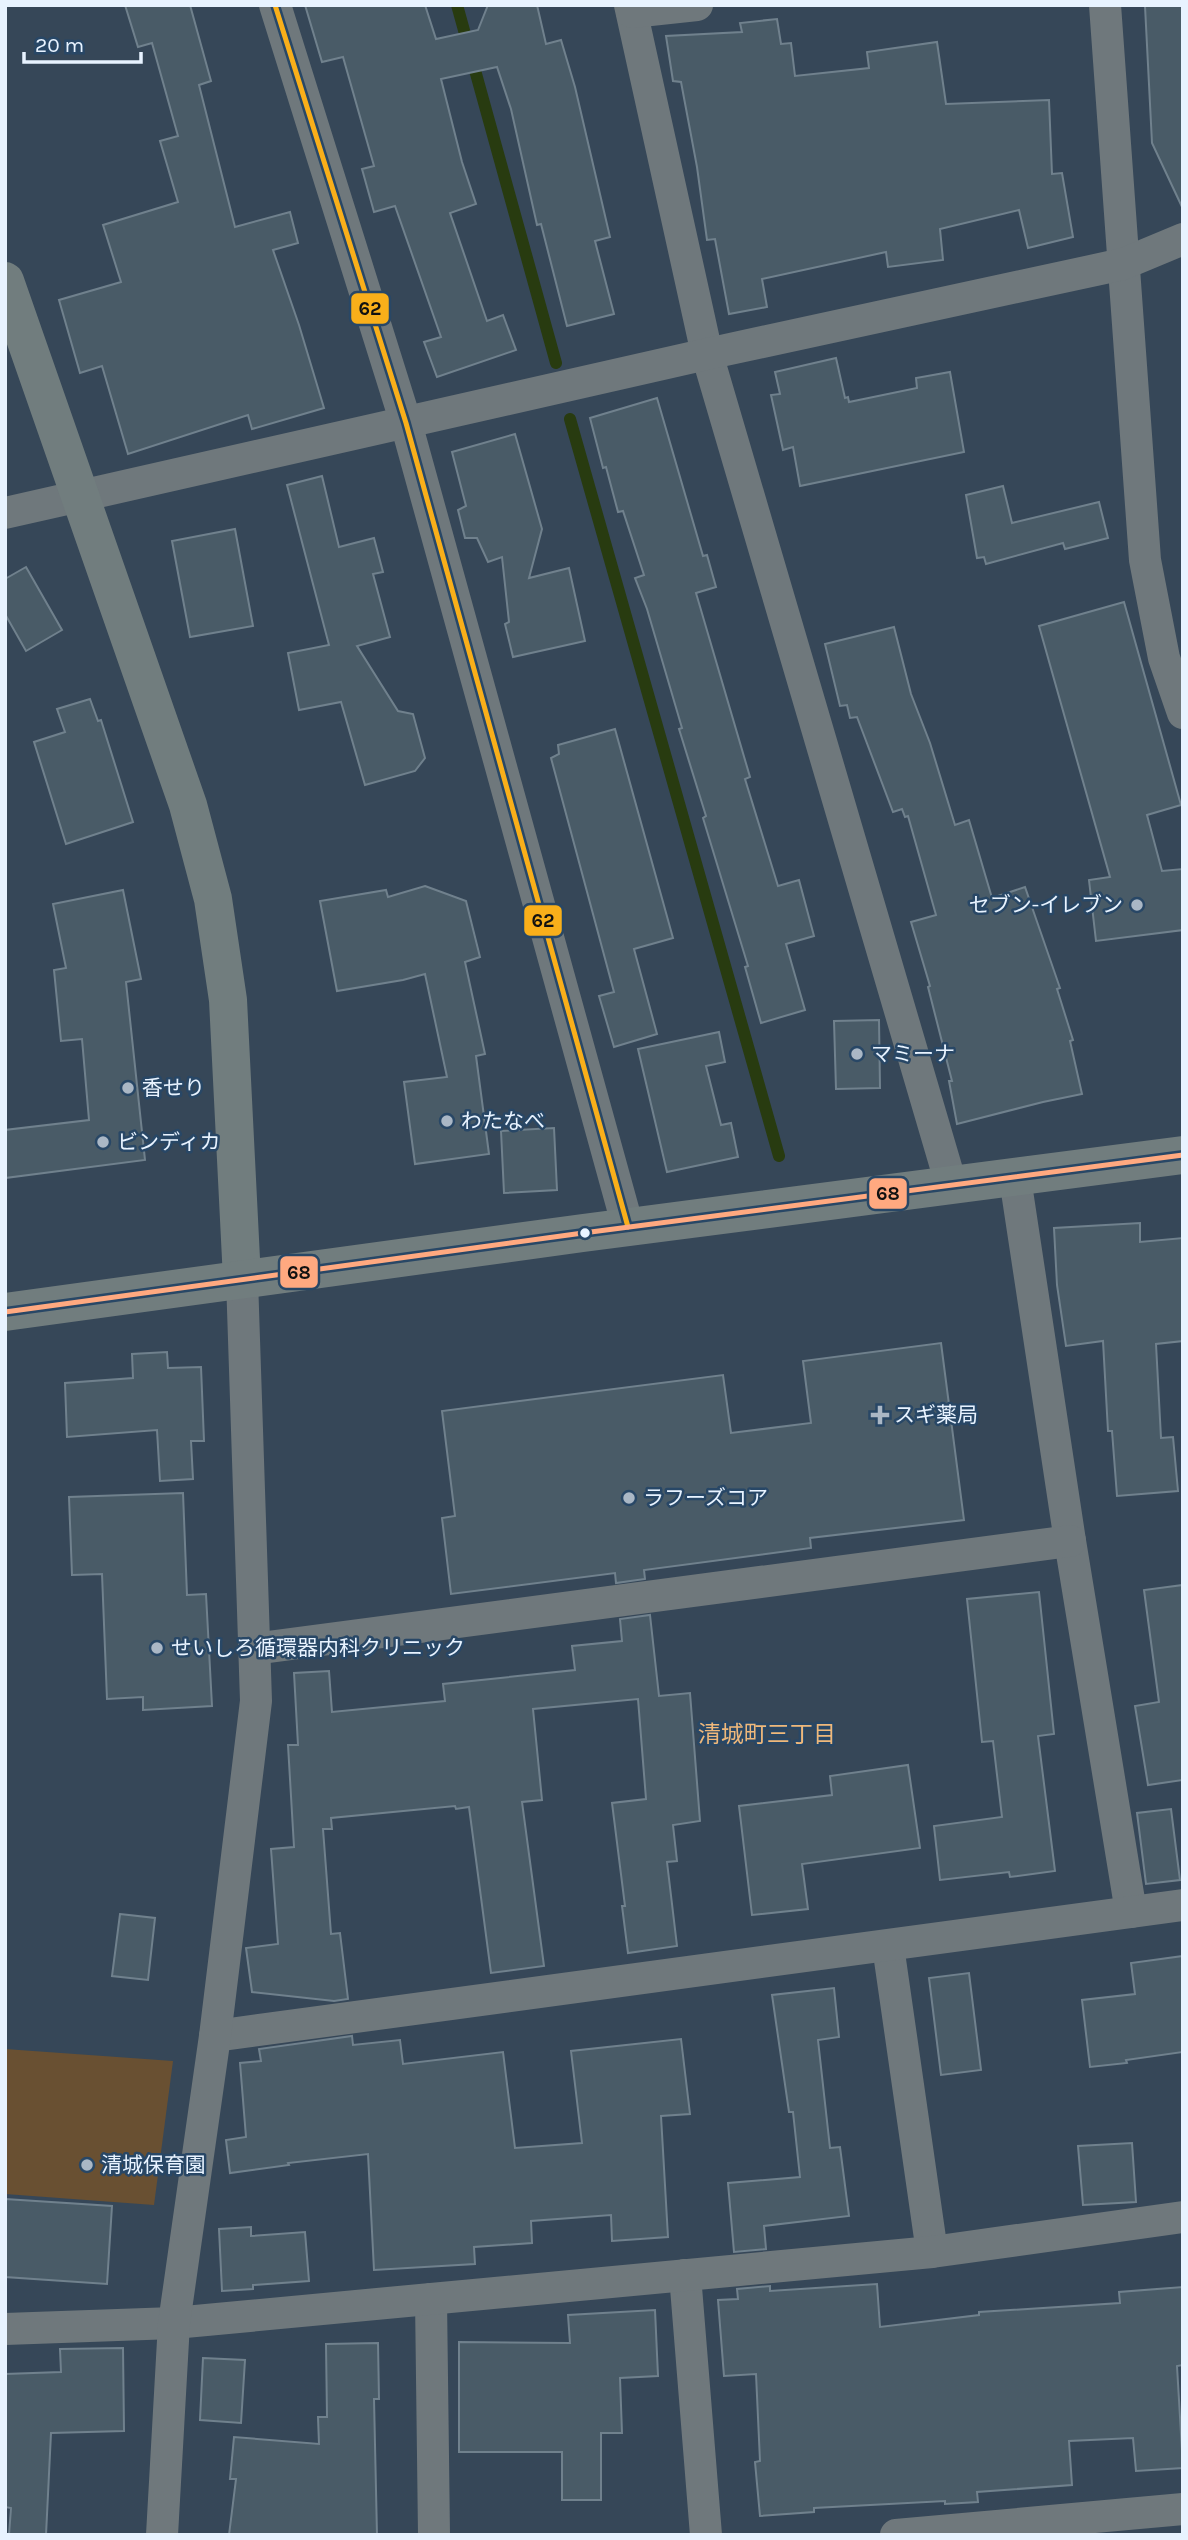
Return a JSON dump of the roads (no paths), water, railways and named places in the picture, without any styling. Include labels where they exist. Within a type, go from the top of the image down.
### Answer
[{"type":"street","points":[[275,5],[406,424],[628,1227]]},
{"type":"street","points":[[697,5],[631,8],[707,354],[951,1184]]},
{"type":"street","points":[[1105,5],[1145,560],[1164,658],[1183,713]]},
{"type":"street","points":[[5,513],[707,354],[1123,264],[1183,239]]},
{"type":"street","points":[[5,281],[188,805],[213,899],[228,1000],[242,1279],[256,1701],[215,2036],[174,2323],[162,2535]]},
{"type":"street","points":[[5,1312],[1183,1155]]},
{"type":"street","points":[[1015,1178],[1070,1541],[1131,1912]]},
{"type":"street","points":[[254,1649],[1070,1541]]},
{"type":"street","points":[[215,2036],[1183,1905]]},
{"type":"street","points":[[888,1946],[932,2252]]},
{"type":"street","points":[[5,2329],[174,2323],[932,2252],[1183,2217]]},
{"type":"street","points":[[685,2275],[706,2535]]},
{"type":"street","points":[[431,2299],[434,2535]]},
{"type":"street","points":[[896,2535],[1183,2510]]},
{"type":"waterway","points":[[457,5],[556,363]]},
{"type":"waterway","points":[[570,419],[779,1156]]},
{"type":"place","name":"セブン-イレブン","points":[[1137,905]]},
{"type":"place","name":"マミーナ","points":[[857,1054]]},
{"type":"place","name":"香せり","points":[[128,1088]]},
{"type":"place","name":"わたなべ","points":[[447,1121]]},
{"type":"place","name":"ビンディカ","points":[[103,1142]]},
{"type":"place","name":"スギ薬局","points":[[880,1415]]},
{"type":"place","name":"ラフーズコア","points":[[629,1498]]},
{"type":"place","name":"せいしろ循環器内科クリニック","points":[[157,1648]]},
{"type":"place","name":"清城保育園","points":[[87,2165]]},
{"type":"district","name":"清城町三丁目","points":[[767,1734]]}]
